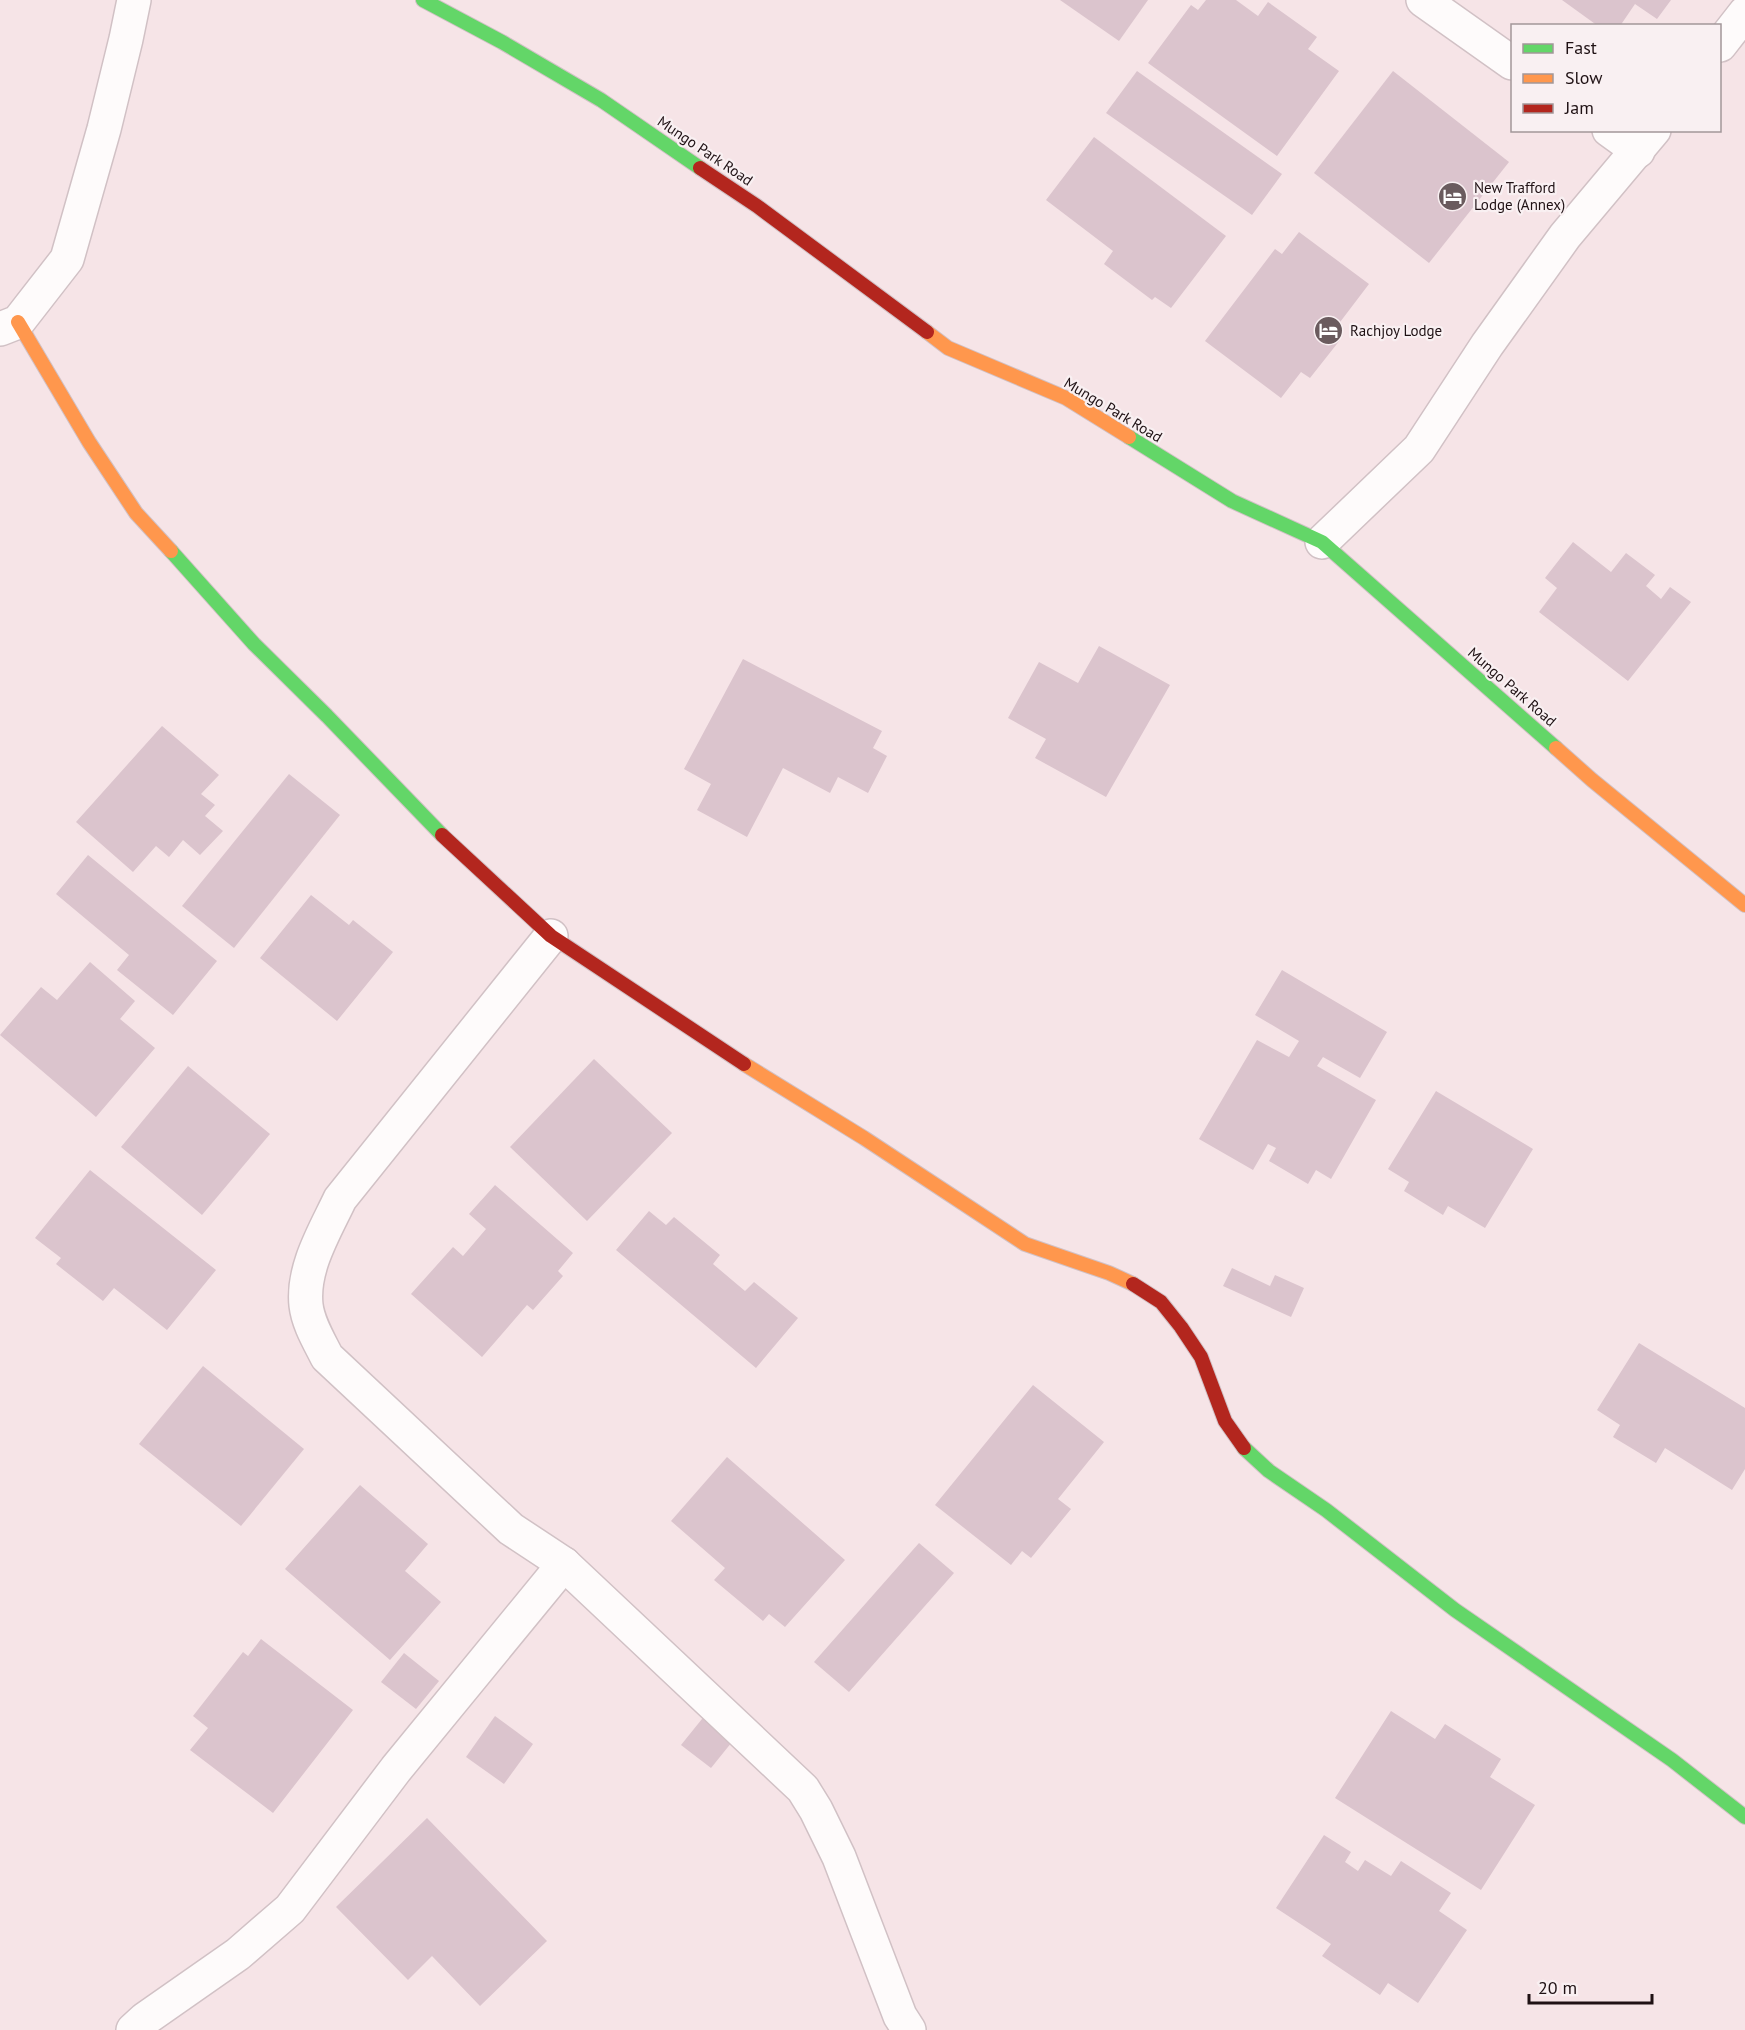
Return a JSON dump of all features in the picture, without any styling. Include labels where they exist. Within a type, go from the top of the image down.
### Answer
[{"type":"street","points":[[134,0],[104,129],[67,259],[9,326],[136,513],[254,644],[439,832],[551,936],[774,1084],[864,1138],[1025,1244],[1108,1273],[1138,1286],[1161,1302],[1201,1357],[1225,1421],[1243,1448],[1269,1471],[1326,1510],[1455,1610],[1672,1760],[1745,1817]]},
{"type":"street","name":"Mungo Park Road","points":[[423,0],[502,42],[601,100],[757,206],[948,348],[1066,398],[1232,501],[1322,542],[1592,780],[1745,904]]},
{"type":"street","points":[[1423,0],[1511,62]]},
{"type":"street","points":[[1721,42],[1745,12]]},
{"type":"street","points":[[1322,542],[1419,449],[1486,345],[1565,236],[1646,141],[1617,132]]},
{"type":"street","points":[[551,936],[340,1199],[318,1247],[306,1283],[306,1307],[327,1357],[511,1529],[564,1564],[802,1790],[816,1810],[839,1857],[900,2016],[909,2030]]},
{"type":"street","points":[[133,2030],[145,2019],[238,1954],[290,1909],[396,1769],[564,1564]]},
{"type":"building","points":[[1060,0],[1148,0],[1119,41]]},
{"type":"building","points":[[1206,0],[1236,0],[1258,16],[1268,2],[1317,37],[1308,49],[1339,71],[1277,156],[1148,63],[1191,5],[1198,10]]},
{"type":"building","points":[[1562,0],[1671,0],[1657,19],[1635,4],[1621,24],[1595,24]]},
{"type":"building","points":[[1137,71],[1282,174],[1252,215],[1106,113]]},
{"type":"building","points":[[1393,71],[1509,162],[1429,263],[1314,173]]},
{"type":"building","points":[[1094,137],[1226,236],[1171,308],[1155,297],[1152,300],[1104,264],[1113,251],[1046,200]]},
{"type":"building","points":[[1299,232],[1369,284],[1331,334],[1340,340],[1310,378],[1301,372],[1281,398],[1205,341],[1275,249],[1282,254]]},
{"type":"building","points":[[1573,542],[1611,572],[1626,553],[1655,575],[1646,586],[1661,599],[1670,587],[1691,602],[1628,681],[1539,612],[1557,588],[1545,578]]},
{"type":"building","points":[[1099,646],[1170,685],[1106,797],[1035,758],[1046,739],[1008,718],[1039,662],[1078,683]]},
{"type":"building","points":[[743,659],[882,731],[873,748],[887,756],[868,793],[838,777],[830,793],[783,768],[747,837],[697,810],[711,784],[684,769]]},
{"type":"building","points":[[162,726],[219,775],[201,794],[215,805],[205,816],[223,831],[200,855],[183,840],[169,857],[156,846],[133,872],[76,822]]},
{"type":"building","points":[[289,774],[340,815],[234,948],[182,906]]},
{"type":"building","points":[[88,855],[217,961],[173,1015],[117,970],[129,955],[56,894]]},
{"type":"building","points":[[311,895],[349,925],[353,920],[393,952],[337,1021],[260,958]]},
{"type":"building","points":[[90,962],[135,1001],[120,1019],[155,1048],[96,1117],[0,1035],[41,987],[57,1000]]},
{"type":"building","points":[[1282,970],[1387,1032],[1360,1078],[1323,1057],[1317,1066],[1376,1100],[1331,1179],[1316,1170],[1308,1184],[1269,1161],[1276,1148],[1268,1144],[1253,1170],[1199,1139],[1257,1040],[1289,1057],[1299,1041],[1255,1015]]},
{"type":"building","points":[[594,1059],[672,1133],[587,1221],[510,1147]]},
{"type":"building","points":[[188,1066],[270,1134],[202,1215],[121,1147]]},
{"type":"building","points":[[1436,1091],[1533,1149],[1485,1228],[1448,1206],[1443,1215],[1404,1191],[1409,1182],[1388,1169]]},
{"type":"building","points":[[90,1170],[216,1270],[167,1330],[114,1288],[103,1301],[56,1264],[61,1258],[35,1238]]},
{"type":"building","points":[[495,1185],[573,1253],[558,1271],[563,1276],[533,1310],[527,1305],[482,1357],[411,1294],[453,1247],[463,1256],[486,1229],[469,1214]]},
{"type":"building","points":[[649,1211],[666,1225],[674,1217],[720,1255],[713,1264],[745,1291],[754,1282],[798,1318],[756,1368],[616,1250]]},
{"type":"building","points":[[1232,1268],[1270,1286],[1275,1275],[1304,1288],[1291,1317],[1223,1286]]},
{"type":"building","points":[[1639,1343],[1745,1408],[1745,1469],[1732,1490],[1665,1448],[1656,1463],[1613,1437],[1620,1425],[1597,1410]]},
{"type":"building","points":[[203,1366],[304,1449],[241,1526],[139,1444]]},
{"type":"building","points":[[1033,1385],[1104,1442],[1058,1499],[1071,1509],[1031,1558],[1022,1551],[1011,1565],[935,1505]]},
{"type":"building","points":[[727,1457],[845,1560],[785,1627],[769,1614],[763,1621],[714,1580],[725,1568],[671,1521]]},
{"type":"building","points":[[360,1485],[428,1544],[405,1571],[441,1602],[390,1660],[285,1569]]},
{"type":"building","points":[[919,1543],[954,1573],[849,1692],[814,1662]]},
{"type":"building","points":[[261,1639],[353,1710],[273,1813],[190,1750],[208,1728],[193,1716],[243,1652],[248,1656]]},
{"type":"building","points":[[404,1653],[439,1681],[416,1709],[381,1682]]},
{"type":"building","points":[[1391,1711],[1435,1739],[1445,1724],[1501,1759],[1490,1777],[1535,1805],[1481,1890],[1335,1798]]},
{"type":"building","points":[[706,1714],[736,1737],[711,1768],[681,1745]]},
{"type":"building","points":[[495,1716],[533,1744],[504,1784],[466,1757]]},
{"type":"building","points":[[427,1818],[547,1941],[480,2006],[432,1956],[408,1980],[336,1907]]},
{"type":"building","points":[[1324,1835],[1351,1852],[1345,1862],[1358,1871],[1365,1860],[1391,1876],[1401,1861],[1451,1893],[1439,1911],[1467,1930],[1418,2003],[1388,1983],[1380,1995],[1322,1956],[1331,1944],[1276,1908]]},
{"type":"traffic: fast","points":[[423,0],[502,42],[601,100],[700,168]]},
{"type":"traffic: fast","points":[[1129,437],[1232,501],[1322,542],[1556,748]]},
{"type":"traffic: fast","points":[[171,551],[254,644],[442,835]]},
{"type":"traffic: fast","points":[[1244,1448],[1269,1471],[1326,1510],[1455,1610],[1672,1760],[1745,1817]]},
{"type":"traffic: slow","points":[[18,322],[89,442],[136,513],[171,551]]},
{"type":"traffic: slow","points":[[927,332],[948,348],[1066,398],[1129,437]]},
{"type":"traffic: slow","points":[[1556,748],[1745,905]]},
{"type":"traffic: slow","points":[[744,1064],[864,1138],[1025,1244],[1109,1273],[1133,1284]]},
{"type":"traffic: jam","points":[[700,168],[757,206],[927,332]]},
{"type":"traffic: jam","points":[[442,835],[551,936],[744,1064]]},
{"type":"traffic: jam","points":[[1133,1284],[1161,1302],[1181,1327],[1201,1357],[1225,1421],[1244,1448]]},
{"type":"place","name":"New Trafford Lodge (Annex)","points":[[1453,197]]},
{"type":"place","name":"Rachjoy Lodge","points":[[1329,331]]}]
